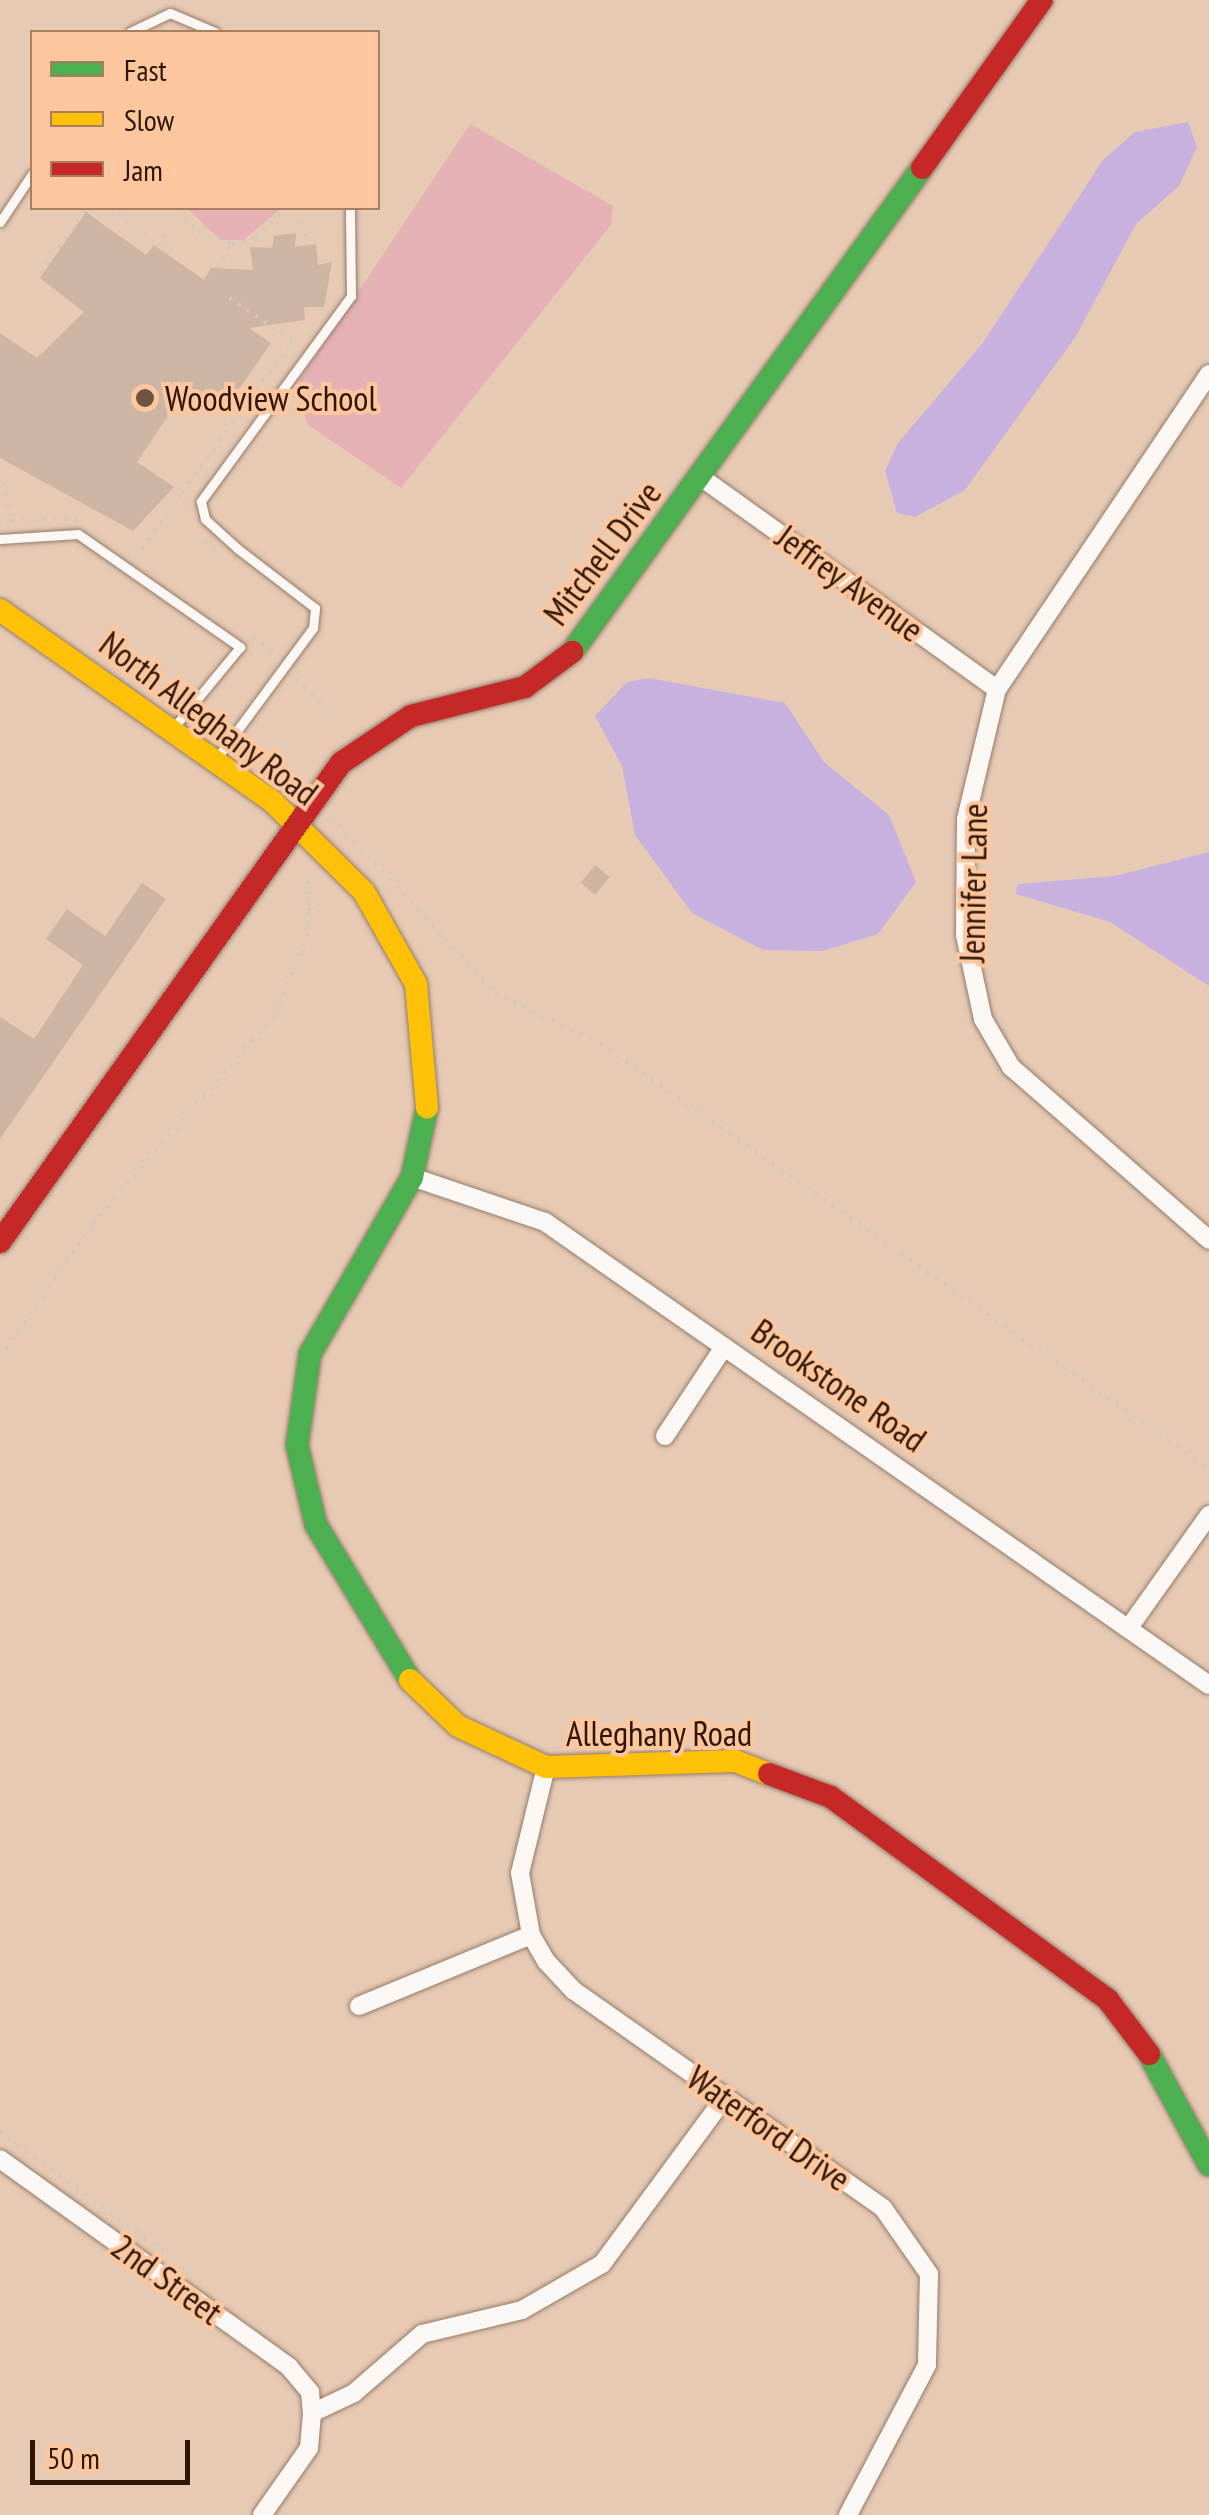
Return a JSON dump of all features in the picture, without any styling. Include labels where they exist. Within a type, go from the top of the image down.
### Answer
[{"type":"street","name":"Mitchell Drive","points":[[0,1242],[312,803],[364,741],[410,716],[525,687],[556,666],[702,478],[1042,0]]},
{"type":"street","name":"Jennifer Lane","points":[[1209,374],[997,689],[966,819],[965,935],[983,1019],[1029,1088],[1125,1158],[1209,1240]]},
{"type":"street","name":"Jeffrey Avenue","points":[[702,478],[997,689]]},
{"type":"street","name":"North Alleghany Road","points":[[0,610],[216,760],[319,845],[386,919],[416,984],[429,1101],[412,1177]]},
{"type":"street","name":"Brookstone Road","points":[[412,1177],[545,1222],[1209,1685]]},
{"type":"street","name":"Alleghany Road","points":[[412,1177],[310,1354],[297,1445],[305,1492],[337,1566],[418,1688],[458,1726],[546,1768],[735,1762],[831,1797],[1108,2000],[1168,2080],[1208,2159]]},
{"type":"street","points":[[665,1436],[724,1347]]},
{"type":"street","points":[[1128,1629],[1209,1515]]},
{"type":"street","name":"Waterford Drive","points":[[546,1768],[520,1873],[531,1936],[573,1990],[883,2208],[929,2274],[927,2365],[848,2515]]},
{"type":"street","points":[[359,2006],[531,1936]]},
{"type":"street","points":[[262,2515],[310,2448],[312,2413],[354,2393],[422,2334],[522,2310],[602,2264],[726,2097]]},
{"type":"street","name":"2nd Street","points":[[0,2159],[289,2366],[310,2392],[312,2413]]},
{"type":"lane","points":[[134,30],[170,13],[210,30]]},
{"type":"lane","points":[[0,222],[30,177]]},
{"type":"lane","points":[[216,760],[312,628],[315,608],[216,529],[200,501],[351,296],[350,210]]},
{"type":"lane","points":[[0,540],[78,534],[240,646],[172,729]]},
{"type":"path","points":[[41,273],[85,210]]},
{"type":"path","points":[[112,210],[159,244],[168,229]]},
{"type":"path","points":[[181,210],[198,233],[232,244]]},
{"type":"path","points":[[275,223],[284,210]]},
{"type":"path","points":[[116,231],[124,221]]},
{"type":"path","points":[[218,268],[232,244],[275,223],[304,222],[306,240]]},
{"type":"path","points":[[0,473],[12,520],[0,521]]},
{"type":"path","points":[[136,558],[182,492]]},
{"type":"path","points":[[312,803],[338,821],[495,994],[600,1042],[1209,1469]]},
{"type":"path","points":[[0,1357],[93,1224],[275,1014],[300,960],[308,910],[310,856],[338,821]]},
{"type":"path","points":[[308,910],[326,902]]},
{"type":"shaded area","points":[[1188,122],[1197,147],[1179,186],[1136,224],[1076,336],[965,490],[915,517],[897,513],[885,471],[898,443],[982,344],[1103,160],[1135,132]]},
{"type":"shaded area","points":[[470,124],[613,206],[611,225],[401,488],[308,425],[294,388]]},
{"type":"shaded area","points":[[189,210],[279,210],[244,240],[220,240]]},
{"type":"shaded area","points":[[649,678],[785,703],[824,762],[889,815],[916,882],[878,934],[823,951],[763,950],[692,913],[635,835],[622,766],[595,716],[627,682]]},
{"type":"shaded area","points":[[1209,852],[1209,986],[1110,922],[1016,894],[1018,884],[1115,876]]},
{"type":"building","points":[[86,212],[146,255],[154,245],[204,280],[211,268],[253,270],[250,247],[272,248],[274,236],[296,233],[295,247],[316,244],[318,265],[332,262],[324,307],[304,307],[305,320],[249,328],[271,343],[224,411],[188,386],[137,462],[174,487],[133,531],[0,458],[0,333],[37,358],[84,312],[40,278]]},
{"type":"building","points":[[595,865],[610,877],[595,895],[581,883]]},
{"type":"building","points":[[142,883],[166,899],[0,1139],[0,1017],[34,1039],[83,965],[46,939],[67,909],[105,936]]},
{"type":"traffic: fast","points":[[572,652],[922,168]]},
{"type":"traffic: fast","points":[[410,1680],[316,1525],[297,1445],[310,1354],[412,1177],[427,1108]]},
{"type":"traffic: fast","points":[[1149,2054],[1209,2165]]},
{"type":"traffic: slow","points":[[0,610],[273,802],[364,892],[416,984],[427,1108]]},
{"type":"traffic: slow","points":[[410,1680],[458,1726],[546,1767],[735,1761],[769,1774]]},
{"type":"traffic: jam","points":[[922,168],[1042,0]]},
{"type":"traffic: jam","points":[[0,1242],[341,763],[411,716],[525,687],[572,652]]},
{"type":"traffic: jam","points":[[769,1774],[831,1797],[1108,2000],[1149,2054]]},
{"type":"place","name":"Woodview School","points":[[145,398]]}]
